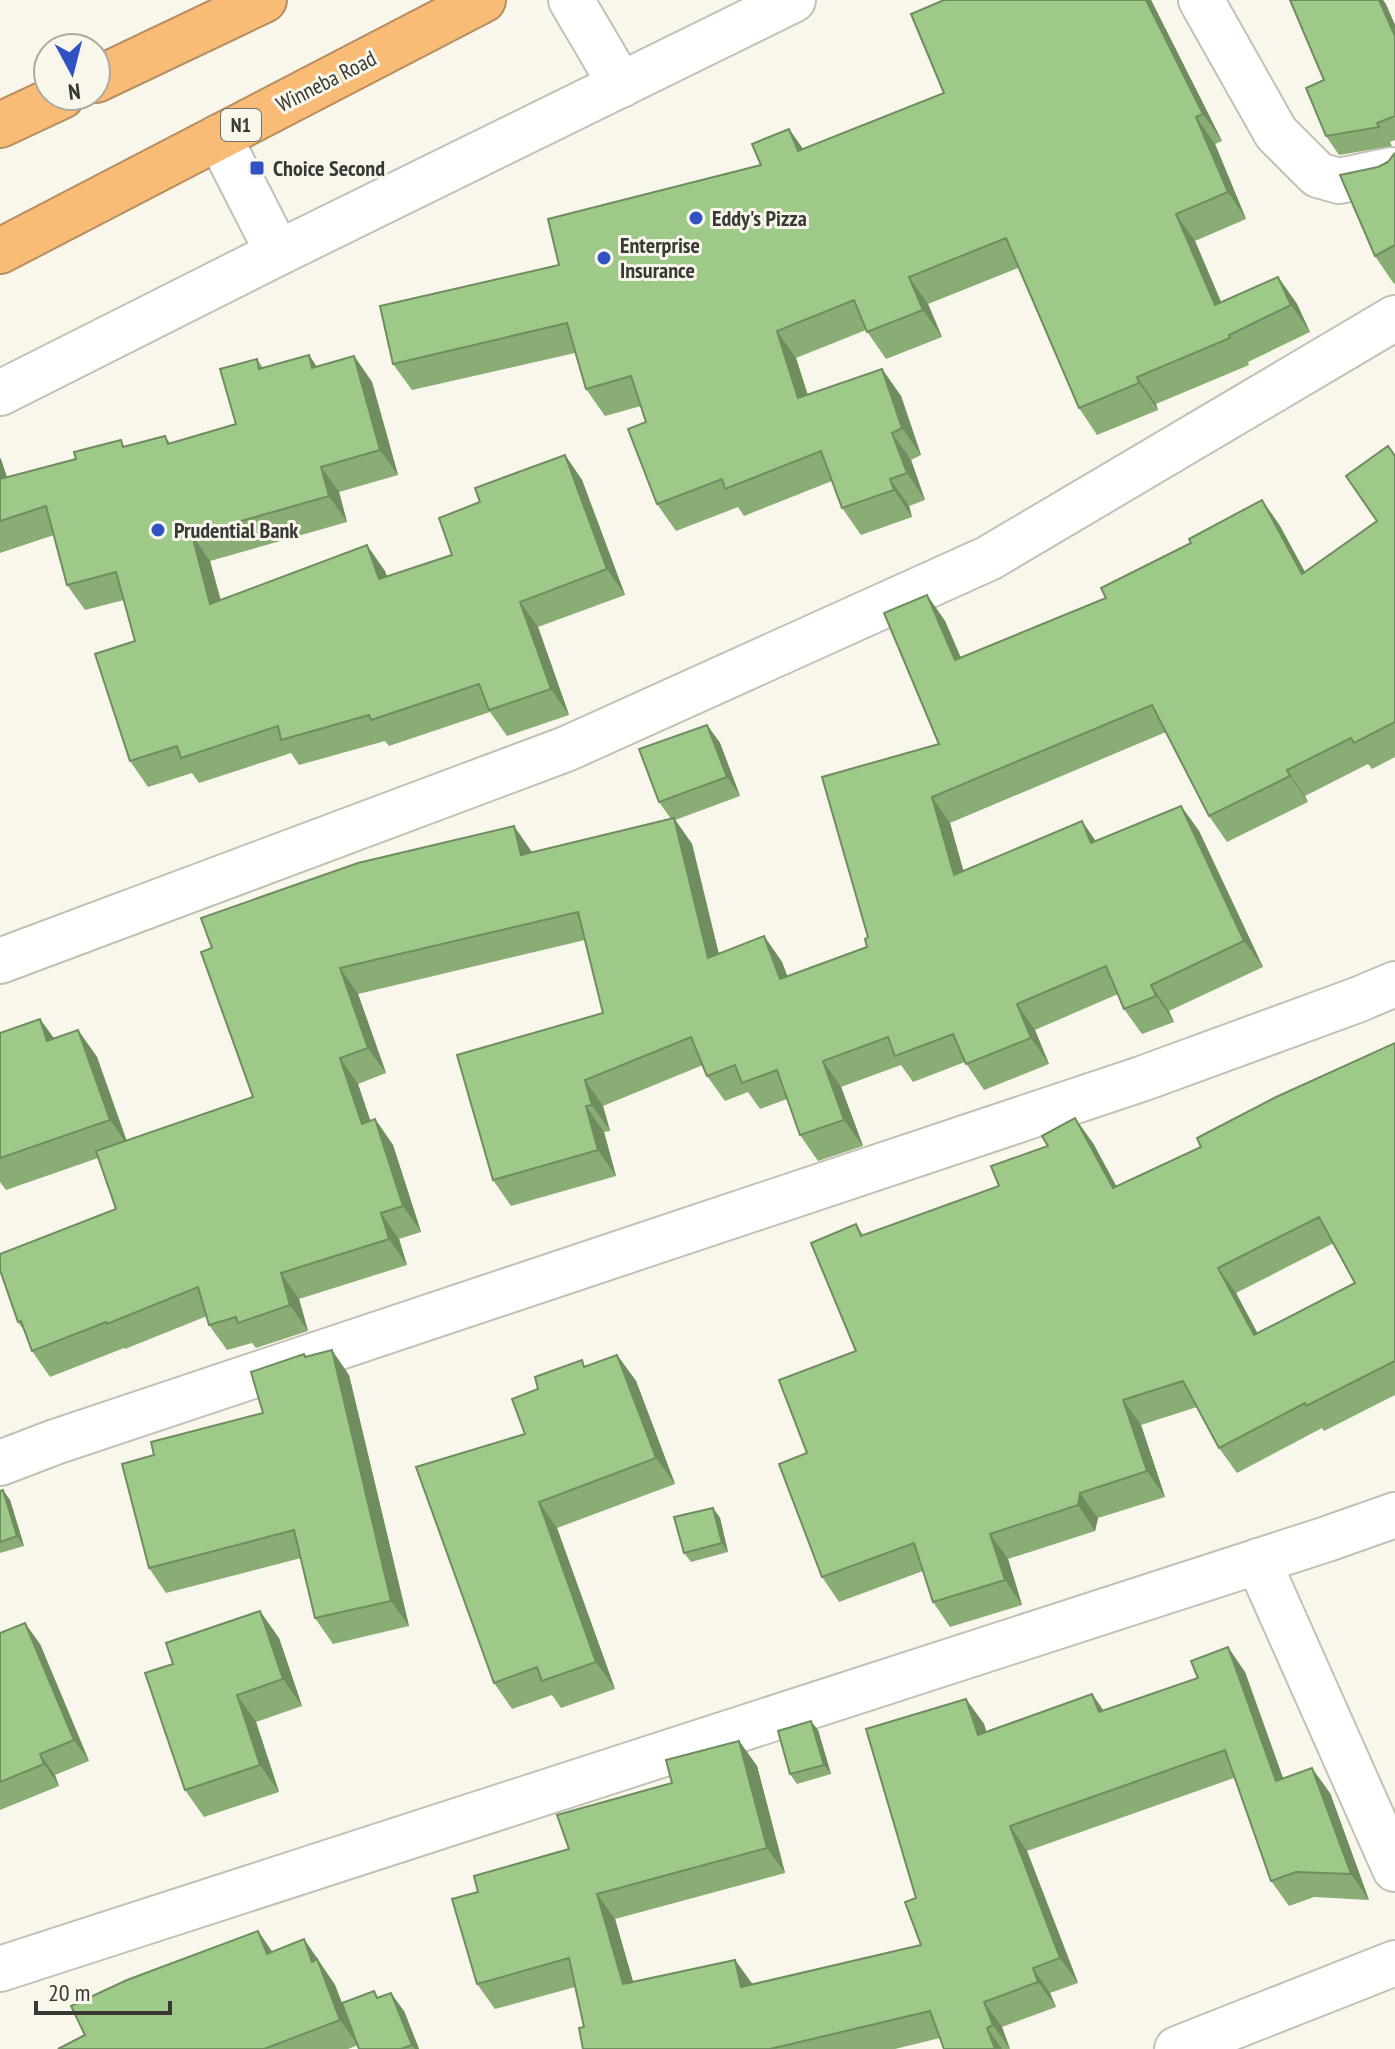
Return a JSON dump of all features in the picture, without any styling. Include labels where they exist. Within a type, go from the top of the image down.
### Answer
[{"type":"highway","points":[[112,72],[264,0]]},
{"type":"highway","name":"Winneba Road","points":[[0,251],[483,0]]},
{"type":"highway","points":[[0,125],[32,110]]},
{"type":"street","points":[[571,0],[621,85]]},
{"type":"street","points":[[0,393],[793,0]]},
{"type":"street","points":[[1201,0],[1276,133],[1318,175],[1339,181],[1391,170]]},
{"type":"street","points":[[219,137],[278,253]]},
{"type":"street","points":[[0,961],[566,749],[989,558],[1395,318]]},
{"type":"street","points":[[0,1463],[1144,1078],[1395,984]]},
{"type":"street","points":[[0,1969],[1395,1515]]},
{"type":"street","points":[[1258,1561],[1395,1869]]},
{"type":"street","points":[[1177,2049],[1395,1963]]},
{"type":"building","points":[[944,0],[1146,0],[1203,114],[1196,117],[1228,192],[1176,214],[1215,305],[1278,277],[1291,305],[1229,335],[1230,338],[1137,377],[1139,383],[1079,408],[1006,238],[909,277],[923,310],[867,332],[854,300],[777,331],[798,398],[882,369],[902,428],[892,433],[907,473],[890,479],[894,490],[842,508],[821,451],[725,489],[722,479],[657,504],[628,429],[646,422],[631,376],[586,389],[567,323],[393,364],[380,306],[559,265],[548,219],[761,165],[752,144],[789,129],[798,151],[944,93],[911,14]]},
{"type":"building","points":[[1290,0],[1379,0],[1395,36],[1395,116],[1377,123],[1379,127],[1326,136],[1306,88],[1324,80]]},
{"type":"building","points":[[1394,154],[1395,245],[1375,256],[1340,175],[1378,167],[1388,162]]},
{"type":"building","points":[[309,355],[312,368],[354,356],[380,450],[321,467],[329,496],[192,535],[210,604],[367,545],[379,579],[452,555],[439,518],[480,502],[475,488],[565,455],[607,569],[520,602],[551,689],[489,710],[479,684],[371,720],[369,715],[281,740],[278,726],[181,758],[177,746],[130,761],[95,654],[135,641],[116,572],[67,585],[46,506],[0,521],[0,479],[76,459],[74,452],[121,440],[123,447],[165,436],[168,444],[236,424],[220,369],[257,359],[259,369]]},
{"type":"building","points":[[1388,446],[1395,456],[1395,722],[1354,743],[1351,738],[1287,770],[1290,776],[1209,816],[1152,705],[932,797],[954,875],[1082,821],[1091,843],[1181,806],[1244,941],[1151,985],[1156,996],[1124,1009],[1106,966],[1017,1004],[1031,1038],[966,1064],[953,1034],[895,1056],[888,1037],[823,1061],[844,1120],[800,1135],[777,1070],[742,1083],[735,1065],[707,1076],[691,1037],[585,1080],[592,1105],[586,1106],[598,1150],[493,1180],[457,1055],[603,1013],[578,912],[340,968],[368,1048],[340,1058],[362,1124],[375,1119],[403,1206],[381,1213],[389,1239],[281,1273],[290,1305],[238,1323],[236,1317],[209,1325],[198,1287],[32,1351],[0,1270],[0,1254],[116,1209],[96,1151],[253,1097],[201,952],[212,948],[201,918],[358,863],[514,826],[521,855],[674,818],[708,958],[764,936],[780,979],[867,947],[865,939],[868,937],[822,777],[939,744],[884,613],[927,595],[955,660],[1106,598],[1101,588],[1191,543],[1189,539],[1262,500],[1302,574],[1377,521],[1346,476]]},
{"type":"building","points":[[707,725],[727,777],[659,802],[639,749]]},
{"type":"building","points":[[40,1019],[47,1041],[78,1030],[110,1120],[0,1158],[0,1033]]},
{"type":"building","points":[[1395,1043],[1395,1361],[1219,1448],[1183,1381],[1123,1400],[1147,1471],[1080,1493],[1078,1505],[990,1534],[1005,1580],[933,1602],[914,1543],[822,1577],[779,1464],[807,1453],[779,1380],[856,1351],[811,1243],[856,1224],[861,1236],[999,1186],[991,1166],[1048,1146],[1042,1136],[1075,1118],[1113,1188],[1201,1147],[1197,1138],[1274,1098]],"holes":[[[1319,1217],[1355,1283],[1254,1335],[1218,1268]]]},
{"type":"building","points":[[332,1350],[391,1601],[315,1618],[294,1530],[149,1568],[122,1464],[154,1455],[151,1442],[263,1413],[251,1372],[304,1354],[305,1357]]},
{"type":"building","points":[[617,1355],[656,1458],[539,1502],[596,1662],[542,1681],[537,1667],[494,1683],[416,1467],[525,1434],[512,1399],[538,1389],[535,1377],[582,1360],[584,1367]]},
{"type":"building","points":[[3,1490],[17,1536],[0,1542],[0,1491]]},
{"type":"building","points":[[713,1508],[722,1543],[684,1553],[674,1517]]},
{"type":"building","points":[[260,1611],[283,1679],[237,1695],[260,1765],[185,1790],[145,1673],[173,1664],[166,1643]]},
{"type":"building","points":[[25,1623],[74,1740],[40,1754],[44,1764],[0,1782],[0,1633]]},
{"type":"building","points":[[1228,1647],[1276,1781],[1312,1768],[1351,1874],[1296,1872],[1271,1881],[1225,1750],[1010,1826],[1060,1958],[1033,1968],[1038,1982],[984,2002],[993,2025],[987,2028],[995,2049],[944,2049],[930,2011],[770,2049],[583,2049],[579,2028],[584,2027],[569,1958],[477,1984],[452,1899],[478,1892],[474,1876],[569,1849],[557,1815],[672,1783],[666,1760],[739,1741],[767,1848],[597,1894],[623,1984],[735,1960],[741,1987],[921,1945],[905,1902],[916,1898],[866,1729],[966,1699],[978,1735],[1092,1694],[1099,1712],[1198,1678],[1191,1661]]},
{"type":"building","points":[[811,1721],[824,1765],[790,1774],[778,1731]]},
{"type":"building","points":[[258,1931],[267,1954],[304,1939],[312,1962],[317,1959],[340,2020],[264,2049],[58,2049],[85,2035],[71,2006],[127,1980]]},
{"type":"building","points":[[374,1991],[377,1998],[391,1993],[412,2045],[401,2049],[359,2049],[342,2003]]},
{"type":"place","name":"Choice Second","points":[[257,168]]},
{"type":"place","name":"Eddy's Pizza","points":[[696,218]]},
{"type":"place","name":"Enterprise Insurance","points":[[604,258]]},
{"type":"place","name":"Prudential Bank","points":[[158,530]]}]
